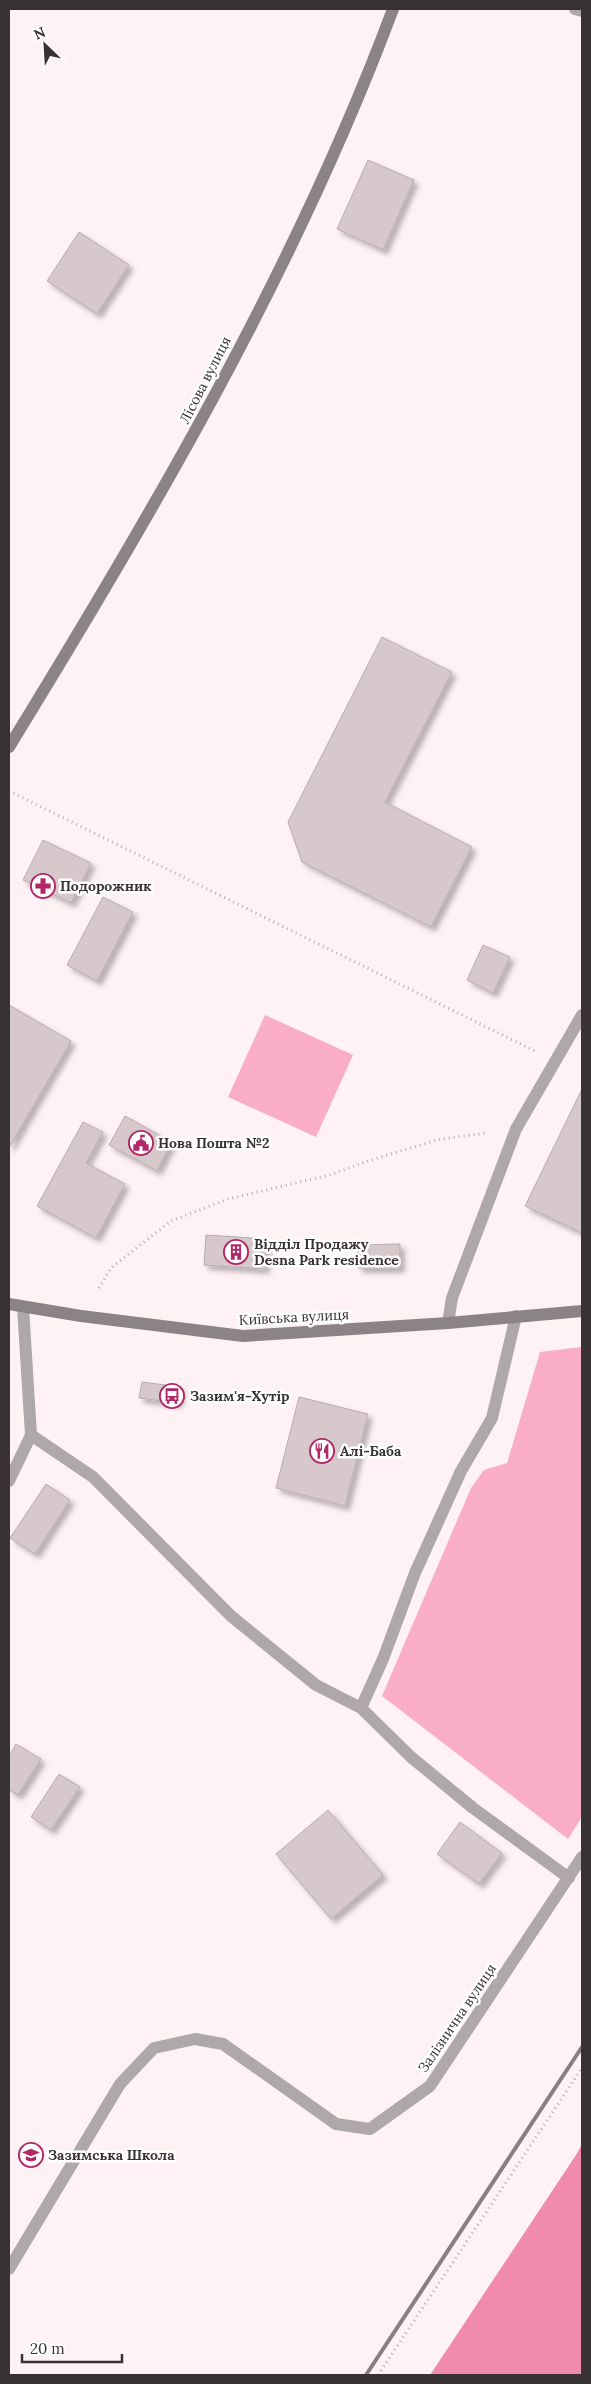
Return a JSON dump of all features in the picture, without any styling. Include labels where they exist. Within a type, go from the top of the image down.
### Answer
[{"type":"main road","name":"Лісова вулиця","points":[[9,747],[72,645],[191,440],[294,238],[364,88],[394,9]]},
{"type":"main road","name":"Київська вулиця","points":[[9,1304],[243,1336],[448,1323],[582,1310]]},
{"type":"street","points":[[575,9],[582,11]]},
{"type":"street","points":[[448,1323],[452,1298],[516,1129],[582,1015]]},
{"type":"street","points":[[9,1481],[31,1435],[23,1307]]},
{"type":"street","points":[[361,1708],[383,1659],[415,1573],[461,1471],[492,1418],[516,1316]]},
{"type":"street","points":[[31,1435],[94,1477],[231,1616],[316,1685],[361,1708],[410,1756],[459,1796],[569,1878]]},
{"type":"street","name":"Залізнична вулиця","points":[[9,2269],[120,2084],[154,2048],[195,2039],[224,2044],[336,2124],[370,2129],[430,2086],[582,1857]]},
{"type":"path","points":[[9,791],[555,1061]]},
{"type":"path","points":[[99,1288],[111,1268],[171,1221],[228,1199],[330,1175],[440,1139],[516,1129]]},
{"type":"path","points":[[378,2375],[582,2068]]},
{"type":"shaded area","points":[[265,1015],[353,1055],[316,1137],[228,1097]]},
{"type":"shaded area","points":[[582,1347],[582,1817],[568,1839],[382,1696],[471,1488],[484,1470],[507,1463],[540,1352]]},
{"type":"shaded area","points":[[582,2144],[582,2375],[430,2375],[576,2155]]},
{"type":"building","points":[[368,160],[414,180],[383,250],[337,229]]},
{"type":"building","points":[[79,232],[129,265],[97,314],[47,281]]},
{"type":"building","points":[[382,637],[452,672],[385,802],[472,847],[431,927],[302,862],[288,822]]},
{"type":"building","points":[[43,840],[91,863],[71,903],[23,880]]},
{"type":"building","points":[[103,897],[133,912],[97,981],[67,965]]},
{"type":"building","points":[[483,945],[510,957],[493,993],[467,980]]},
{"type":"building","points":[[9,1005],[71,1041],[9,1148]]},
{"type":"building","points":[[582,1089],[582,1233],[525,1206]]},
{"type":"building","name":"Нова Пошта №2","points":[[125,1116],[172,1142],[157,1171],[109,1145]]},
{"type":"building","points":[[83,1122],[103,1132],[86,1163],[125,1184],[96,1238],[37,1206]]},
{"type":"building","name":"Відділ Продажу Desna Park residence","points":[[206,1235],[267,1239],[265,1269],[204,1265]]},
{"type":"building","points":[[400,1244],[400,1268],[358,1268],[358,1245]]},
{"type":"building","points":[[142,1382],[181,1387],[178,1403],[139,1398]]},
{"type":"building","name":"Алі-Баба","points":[[299,1397],[368,1414],[345,1506],[276,1488]]},
{"type":"building","points":[[46,1484],[70,1500],[35,1554],[10,1538]]},
{"type":"building","points":[[16,1744],[41,1759],[18,1795],[9,1790],[9,1756]]},
{"type":"building","points":[[59,1774],[80,1787],[51,1830],[31,1817]]},
{"type":"building","points":[[328,1810],[383,1875],[331,1919],[276,1854]]},
{"type":"building","points":[[460,1822],[502,1853],[479,1884],[437,1854]]},
{"type":"railway","points":[[366,2375],[582,2047]]},
{"type":"place","name":"Подорожник","points":[[43,886]]},
{"type":"place","name":"Нова Пошта №2","points":[[141,1143]]},
{"type":"place","name":"Відділ Продажу Desna Park residence","points":[[236,1252]]},
{"type":"place","name":"Зазим'я-Хутір","points":[[172,1396]]},
{"type":"place","name":"Алі-Баба","points":[[322,1451]]},
{"type":"place","name":"Зазимська Школа","points":[[31,2155]]}]
